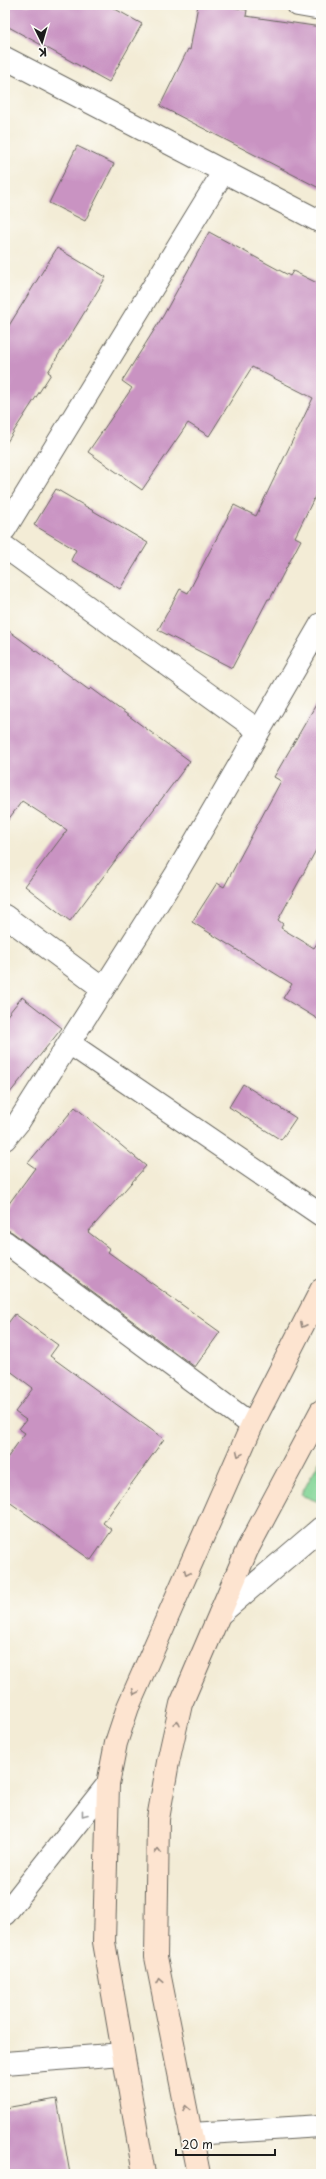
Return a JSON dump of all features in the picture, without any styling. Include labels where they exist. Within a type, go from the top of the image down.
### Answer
[{"type":"main road","points":[[144,2174],[104,1942],[108,1784],[116,1743],[128,1707],[252,1425],[321,1290]]},
{"type":"main road","points":[[199,2174],[156,1957],[158,1819],[168,1762],[181,1704],[247,1550],[321,1411]]},
{"type":"street","points":[[298,5],[321,9]]},
{"type":"street","points":[[5,58],[321,222]]},
{"type":"street","points":[[5,529],[224,171]]},
{"type":"street","points":[[5,547],[259,731]]},
{"type":"street","points":[[5,1139],[18,1123],[174,876],[321,624]]},
{"type":"street","points":[[5,916],[103,989]]},
{"type":"street","points":[[69,1043],[321,1215]]},
{"type":"street","points":[[5,1242],[252,1425]]},
{"type":"street","points":[[220,1614],[321,1528]]},
{"type":"street","points":[[5,1914],[108,1784]]},
{"type":"street","points":[[5,2063],[123,2054]]},
{"type":"street","points":[[191,2134],[321,2126]]},
{"type":"green space","points":[[321,1458],[321,1500],[319,1502],[301,1495]]},
{"type":"building","points":[[5,5],[108,5],[142,24],[109,82],[5,25]]},
{"type":"building","points":[[198,5],[221,5],[247,10],[246,16],[321,27],[321,189],[160,106],[188,49],[190,50]]},
{"type":"building","points":[[77,146],[114,164],[85,221],[49,203]]},
{"type":"building","points":[[209,232],[290,276],[293,271],[321,285],[321,484],[295,537],[301,540],[232,668],[158,630],[180,589],[188,593],[234,505],[256,516],[313,398],[252,367],[209,436],[188,423],[142,490],[88,452],[132,388],[122,381],[163,316]]},
{"type":"building","points":[[57,248],[106,277],[48,372],[51,374],[5,445],[5,332]]},
{"type":"building","points":[[56,489],[148,543],[120,589],[71,560],[76,550],[34,525]]},
{"type":"building","points":[[5,628],[89,690],[91,688],[190,761],[70,921],[25,886],[67,830],[22,801],[5,824]]},
{"type":"building","points":[[321,696],[321,841],[278,920],[283,924],[281,928],[314,948],[321,937],[321,1021],[283,998],[292,984],[192,922],[217,883],[224,887],[281,781],[274,777]]},
{"type":"building","points":[[22,997],[62,1028],[5,1099],[5,1018]]},
{"type":"building","points":[[243,1084],[296,1118],[281,1140],[229,1107]]},
{"type":"building","points":[[75,1107],[146,1166],[88,1232],[110,1249],[108,1252],[220,1332],[195,1367],[12,1232],[5,1229],[5,1209],[35,1168],[28,1163]]},
{"type":"building","points":[[15,1314],[58,1345],[50,1356],[164,1439],[103,1523],[112,1530],[91,1560],[5,1499],[5,1461],[25,1433],[19,1429],[26,1420],[15,1412],[33,1388],[5,1367],[5,1327]]},
{"type":"building","points":[[57,2099],[70,2174],[5,2174],[5,2108]]}]
